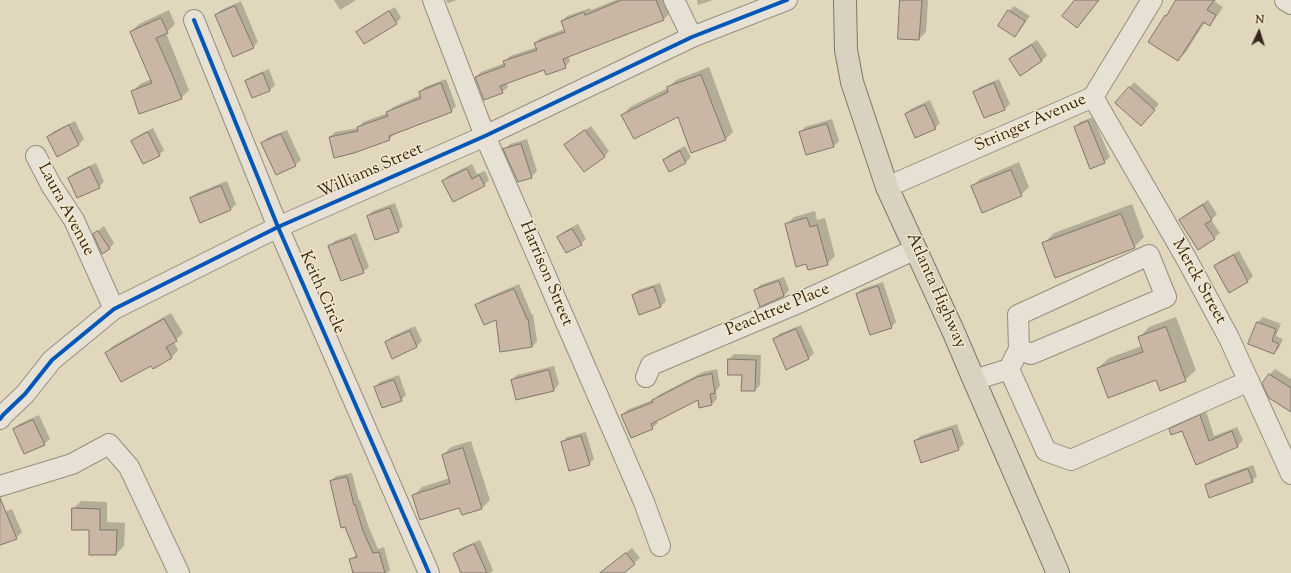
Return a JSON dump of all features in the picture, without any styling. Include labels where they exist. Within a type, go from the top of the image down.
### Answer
[{"type":"main road","name":"Atlanta Highway","points":[[845,0],[846,50],[852,82],[887,187],[954,333],[1058,573]]},
{"type":"street","name":"Harrison Street","points":[[433,0],[485,136],[644,502],[660,546]]},
{"type":"street","points":[[674,0],[692,37]]},
{"type":"street","name":"Williams Street","points":[[0,419],[25,394],[52,360],[114,309],[278,227],[485,136],[692,37],[788,0]]},
{"type":"street","name":"Stringer Avenue","points":[[887,187],[1092,97],[1152,0]]},
{"type":"street","points":[[1285,0],[1291,4]]},
{"type":"street","name":"Keith Circle","points":[[194,20],[278,227],[429,573]]},
{"type":"street","name":"Merck Street","points":[[1092,97],[1186,258],[1229,338],[1291,474]]},
{"type":"street","name":"Laura Avenue","points":[[36,156],[51,185],[74,220],[114,309]]},
{"type":"street","name":"Peachtree Place","points":[[646,377],[651,365],[803,301],[916,249]]},
{"type":"street","points":[[974,380],[1009,369],[1019,349],[1018,315],[1149,255],[1166,297],[1031,354],[1019,349]]},
{"type":"street","points":[[1009,369],[1046,451],[1071,460],[1249,381]]},
{"type":"street","points":[[0,486],[72,464],[109,444],[129,467],[179,573]]},
{"type":"building","points":[[622,0],[656,0],[664,20],[563,59],[566,68],[546,75],[544,70],[500,86],[503,93],[484,100],[475,77],[505,66],[503,61],[537,50],[534,43],[565,32],[561,21],[584,12],[585,15]]},
{"type":"building","points":[[900,0],[922,0],[919,40],[898,39]]},
{"type":"building","points":[[1075,0],[1099,0],[1077,28],[1062,16]]},
{"type":"building","points":[[1176,0],[1214,0],[1207,10],[1216,15],[1210,26],[1203,22],[1178,61],[1148,42]]},
{"type":"building","points":[[235,6],[254,48],[233,57],[215,15]]},
{"type":"building","points":[[1008,10],[1025,21],[1015,37],[998,26]]},
{"type":"building","points":[[389,11],[397,24],[364,44],[356,32]]},
{"type":"building","points":[[161,18],[168,33],[156,38],[182,99],[139,114],[131,91],[152,83],[130,32]]},
{"type":"building","points":[[1032,45],[1042,61],[1020,76],[1009,59]]},
{"type":"building","points":[[263,73],[270,91],[252,98],[245,81]]},
{"type":"building","points":[[701,75],[726,140],[691,153],[678,117],[634,139],[621,115],[668,92],[667,87]]},
{"type":"building","points":[[441,83],[452,112],[389,136],[390,140],[354,153],[334,158],[329,137],[358,131],[357,127],[388,116],[386,112],[421,98],[419,92]]},
{"type":"building","points":[[994,83],[1005,110],[984,118],[973,92]]},
{"type":"building","points":[[1129,87],[1155,110],[1141,126],[1115,103]]},
{"type":"building","points":[[925,105],[936,129],[915,138],[905,114]]},
{"type":"building","points":[[1088,121],[1105,163],[1090,169],[1074,127]]},
{"type":"building","points":[[827,124],[834,147],[806,155],[799,132]]},
{"type":"building","points":[[69,125],[79,145],[57,157],[47,137]]},
{"type":"building","points":[[585,130],[605,157],[584,172],[564,145]]},
{"type":"building","points":[[148,132],[160,156],[143,164],[131,141]]},
{"type":"building","points":[[281,134],[296,166],[276,175],[261,143]]},
{"type":"building","points":[[521,144],[532,178],[518,182],[503,149]]},
{"type":"building","points":[[680,151],[686,163],[669,172],[663,160]]},
{"type":"building","points":[[90,167],[100,188],[77,198],[68,178]]},
{"type":"building","points":[[467,169],[472,179],[479,175],[485,186],[453,202],[442,181]]},
{"type":"building","points":[[1011,170],[1022,196],[982,213],[971,186]]},
{"type":"building","points":[[221,186],[231,210],[200,223],[190,198]]},
{"type":"building","points":[[1203,205],[1212,220],[1205,224],[1215,239],[1198,250],[1179,220]]},
{"type":"building","points":[[390,208],[399,232],[375,240],[367,216]]},
{"type":"building","points":[[1121,214],[1135,248],[1055,278],[1042,243]]},
{"type":"building","points":[[807,218],[810,227],[817,225],[828,265],[808,270],[806,264],[796,267],[785,224]]},
{"type":"building","points":[[572,229],[582,245],[566,253],[557,237]]},
{"type":"building","points":[[98,231],[110,249],[102,254],[93,234]]},
{"type":"building","points":[[351,238],[364,273],[341,281],[328,246]]},
{"type":"building","points":[[1234,255],[1248,282],[1229,293],[1214,266]]},
{"type":"building","points":[[779,281],[784,296],[760,307],[754,290]]},
{"type":"building","points":[[878,286],[892,328],[870,335],[856,294]]},
{"type":"building","points":[[654,287],[661,307],[639,315],[632,295]]},
{"type":"building","points":[[514,289],[528,319],[532,347],[500,352],[496,320],[484,325],[475,305]]},
{"type":"building","points":[[164,319],[177,341],[166,347],[172,358],[153,369],[151,366],[121,382],[105,353]]},
{"type":"building","points":[[1257,322],[1276,329],[1272,341],[1279,344],[1274,354],[1248,344]]},
{"type":"building","points":[[1166,327],[1186,381],[1160,391],[1156,380],[1108,398],[1097,368],[1143,352],[1138,337]]},
{"type":"building","points":[[796,329],[809,359],[786,370],[773,339]]},
{"type":"building","points":[[410,331],[417,347],[392,359],[385,342]]},
{"type":"building","points":[[728,359],[756,360],[755,391],[741,391],[742,375],[728,375]]},
{"type":"building","points":[[549,370],[554,391],[516,400],[511,380]]},
{"type":"building","points":[[712,374],[715,393],[710,394],[712,405],[699,408],[698,400],[651,424],[653,429],[631,438],[621,415],[653,402],[652,400],[697,377]]},
{"type":"building","points":[[1269,374],[1291,388],[1291,412],[1269,398],[1262,384]]},
{"type":"building","points":[[394,380],[402,401],[382,408],[374,387]]},
{"type":"building","points":[[1200,415],[1209,441],[1232,431],[1238,447],[1196,465],[1182,431],[1171,435],[1169,429]]},
{"type":"building","points":[[33,420],[45,445],[24,454],[13,429]]},
{"type":"building","points":[[952,429],[959,450],[921,463],[914,441]]},
{"type":"building","points":[[581,436],[590,465],[569,471],[561,442]]},
{"type":"building","points":[[463,448],[482,509],[462,515],[459,508],[420,520],[412,495],[450,483],[442,455]]},
{"type":"building","points":[[1248,469],[1253,482],[1209,498],[1205,485]]},
{"type":"building","points":[[347,477],[354,505],[355,504],[363,531],[373,553],[379,552],[385,573],[353,573],[349,559],[357,557],[345,527],[341,528],[330,481]]},
{"type":"building","points":[[0,498],[17,539],[0,545]]},
{"type":"building","points":[[72,508],[100,509],[100,530],[117,530],[116,555],[89,555],[89,530],[72,530]]},
{"type":"building","points":[[474,544],[487,573],[461,573],[453,554]]},
{"type":"building","points":[[626,553],[635,564],[624,573],[600,573]]},
{"type":"cycle path","points":[[0,419],[25,394],[52,360],[114,309],[278,227],[485,136],[692,37],[787,0]]},
{"type":"cycle path","points":[[194,20],[278,227],[429,573]]}]
